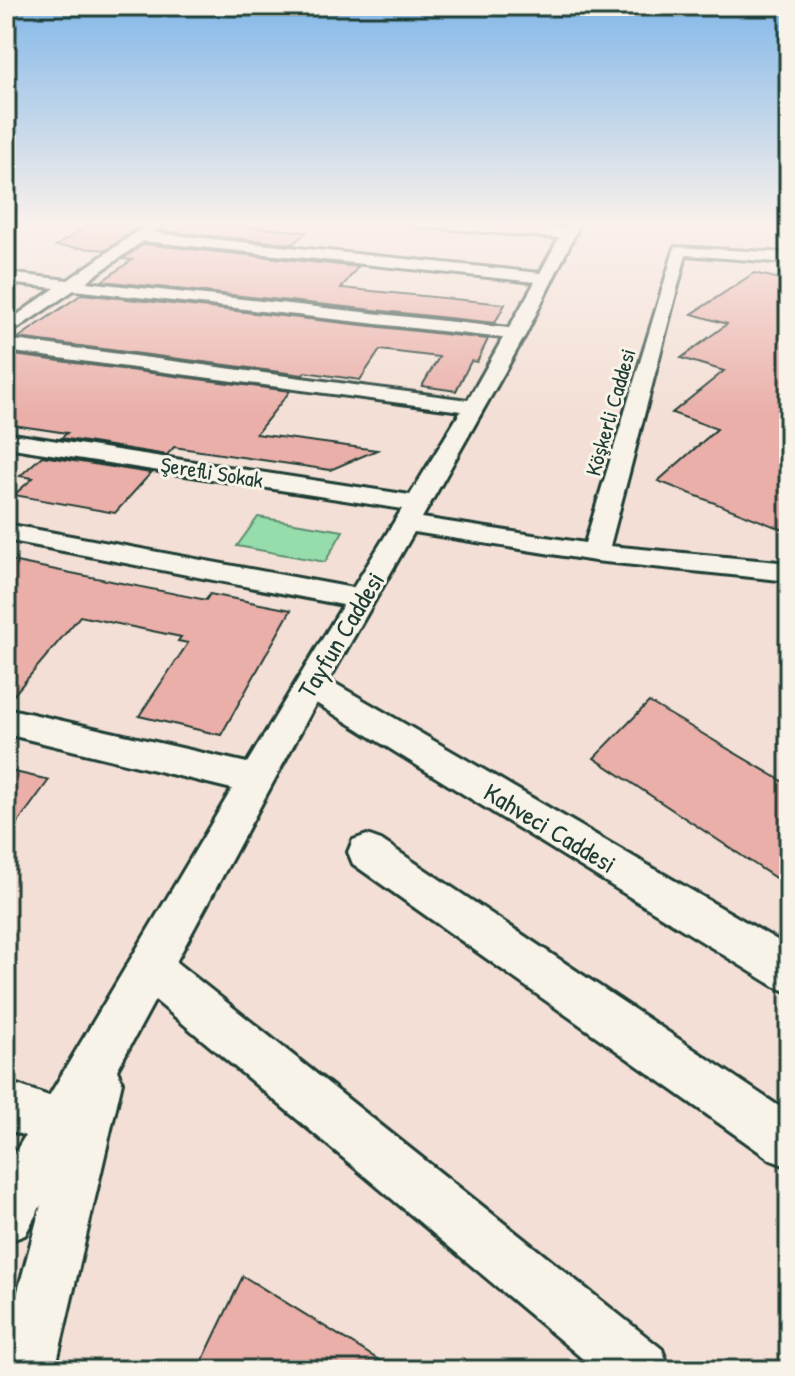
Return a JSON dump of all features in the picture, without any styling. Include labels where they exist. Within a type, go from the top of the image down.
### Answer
[{"type":"street","points":[[6,331],[73,286]]},
{"type":"street","points":[[96,286],[517,334]]},
{"type":"street","name":"Tayfun Caddesi","points":[[107,1048],[256,780],[476,407],[542,286]]},
{"type":"street","name":"Köşkerli Caddesi","points":[[595,553],[670,286]]},
{"type":"street","points":[[6,345],[476,407]]},
{"type":"street","name":"Şerefli Sokak","points":[[6,440],[413,513],[595,553],[789,572]]},
{"type":"street","points":[[6,532],[361,599]]},
{"type":"street","name":"Kahveci Caddesi","points":[[311,685],[789,971]]},
{"type":"street","points":[[6,721],[256,780]]},
{"type":"street","points":[[367,852],[789,1142]]},
{"type":"street","points":[[151,969],[641,1370]]},
{"type":"street","points":[[6,1216],[107,1048]]},
{"type":"street","points":[[26,1370],[107,1048]]},
{"type":"street","points":[[6,1105],[60,1125]]},
{"type":"green space","points":[[258,517],[343,531],[325,562],[237,546]]},
{"type":"building","points":[[151,286],[342,286],[505,304],[495,323]]},
{"type":"building","points":[[734,286],[789,286],[789,532],[658,481],[717,429],[672,413],[724,371],[681,358],[727,324],[692,314]]},
{"type":"building","points":[[82,294],[488,339],[477,362],[471,361],[456,391],[422,386],[439,357],[380,350],[360,380],[18,338]]},
{"type":"building","points":[[6,354],[290,391],[256,434],[377,450],[330,470],[174,447],[167,455],[61,438],[67,433],[6,424]]},
{"type":"building","points":[[42,456],[151,473],[115,513],[14,495],[33,478],[20,476]]},
{"type":"building","points":[[6,560],[206,600],[210,594],[291,610],[221,735],[139,716],[188,643],[178,641],[181,637],[80,616],[6,704]]},
{"type":"building","points":[[649,702],[789,785],[789,887],[594,758]]},
{"type":"building","points":[[6,770],[49,780],[6,839]]},
{"type":"building","points":[[243,1276],[395,1370],[198,1370]]}]
